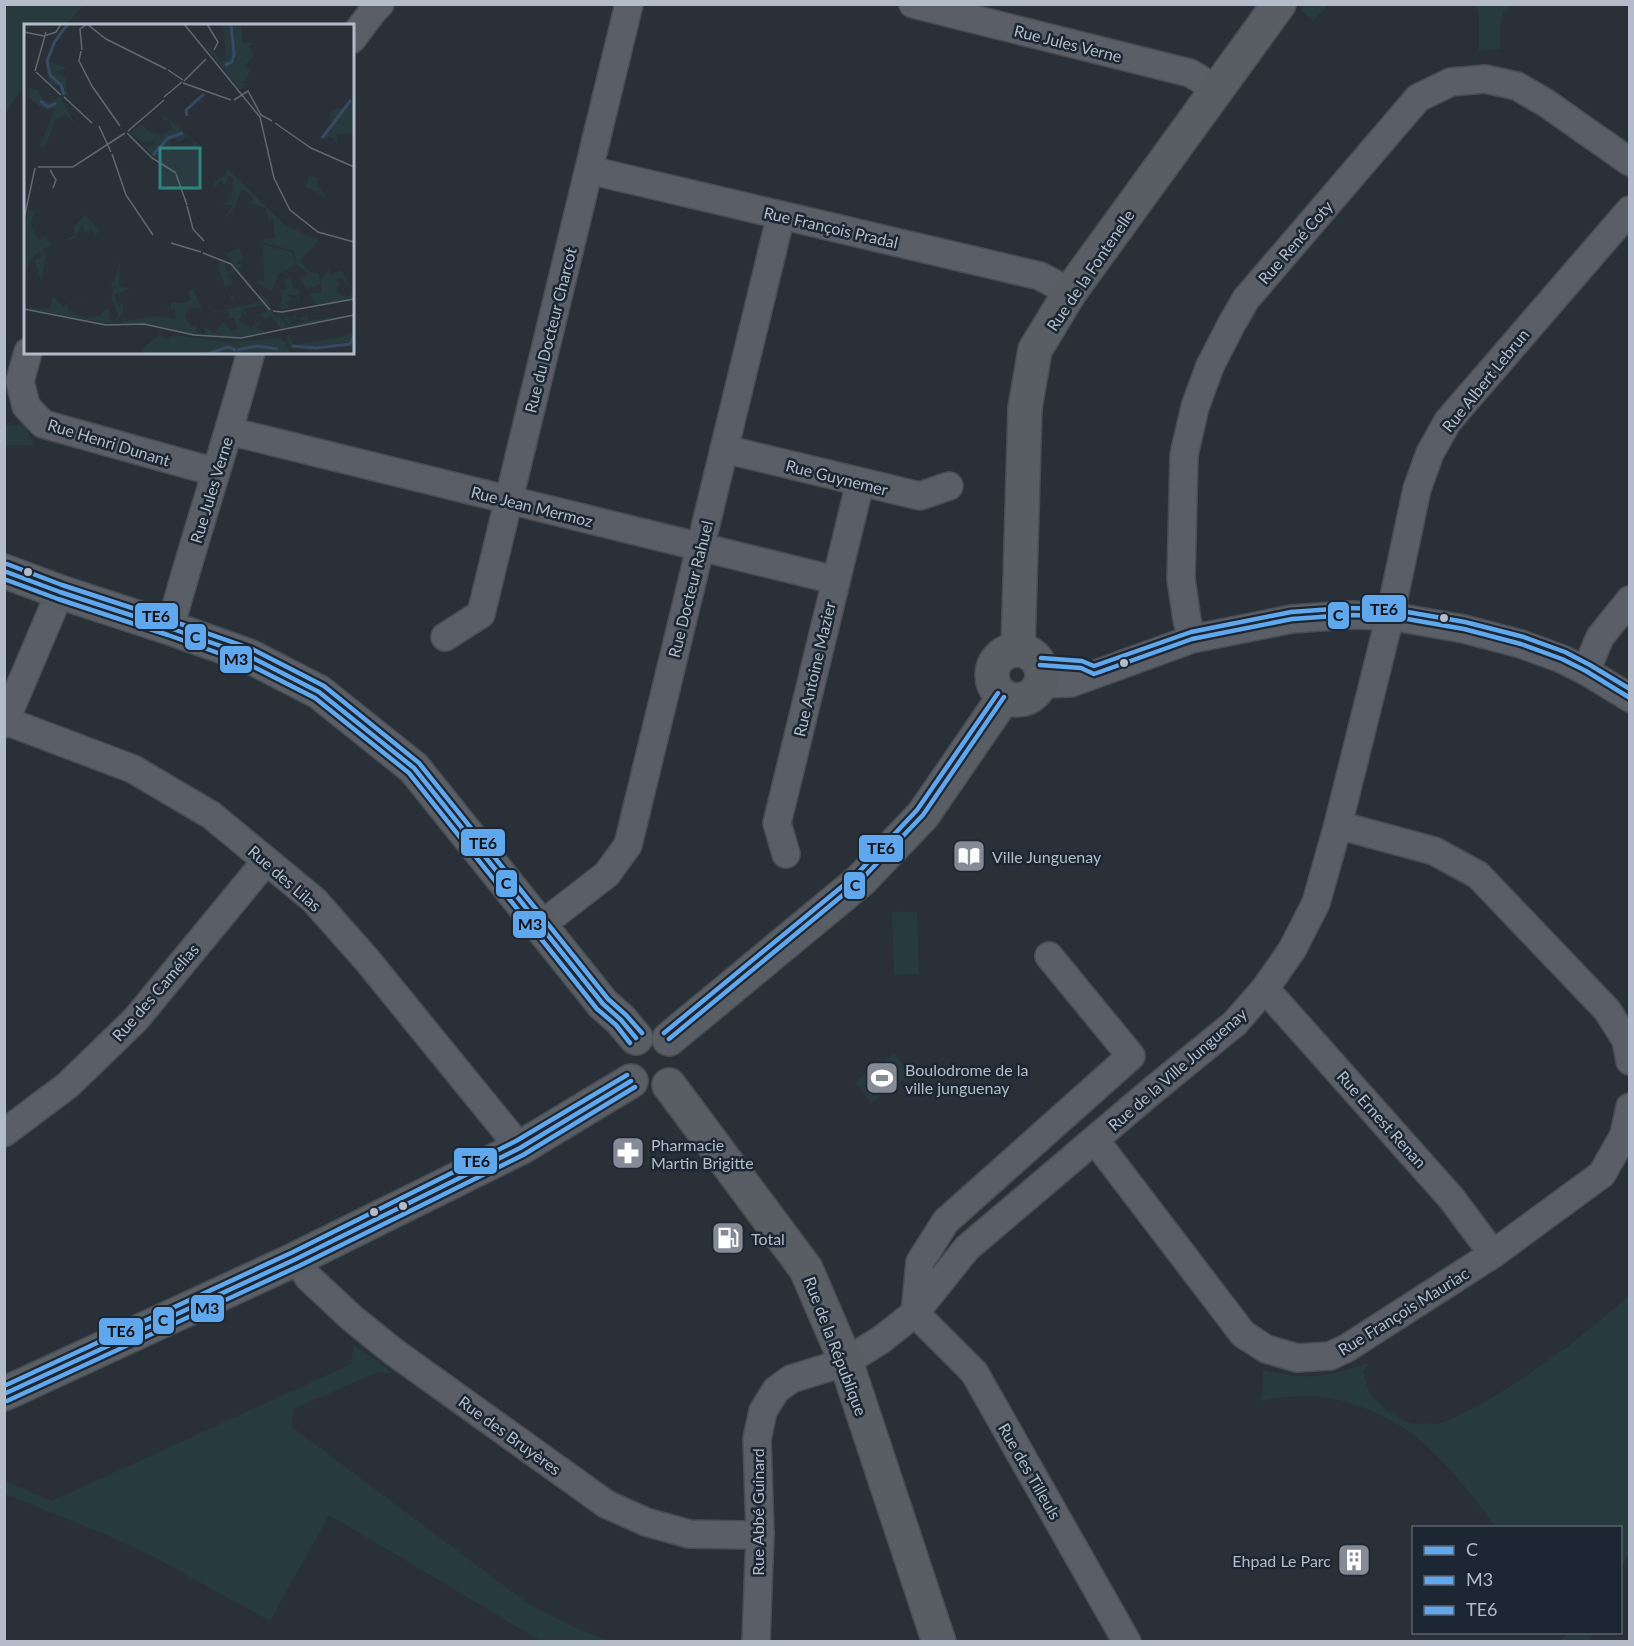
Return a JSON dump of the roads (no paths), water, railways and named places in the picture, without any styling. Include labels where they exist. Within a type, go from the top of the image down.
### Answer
[{"type":"street","points":[[354,36],[380,4]]},
{"type":"street","name":"Rue du Docteur Charcot","points":[[445,637],[481,614],[629,4]]},
{"type":"street","name":"Rue Jules Verne","points":[[914,4],[1190,73],[1218,90]]},
{"type":"street","name":"Rue de la Fontenelle","points":[[1033,666],[1025,408],[1035,350],[1070,292],[1279,4]]},
{"type":"street","name":"Rue René Coty","points":[[1192,639],[1181,579],[1184,455],[1195,407],[1210,366],[1246,299],[1418,98],[1451,82],[1485,79],[1517,86],[1546,102],[1629,162]]},
{"type":"street","name":"Rue François Pradal","points":[[589,170],[1040,276],[1070,292]]},
{"type":"street","name":"Rue Albert Lebrun","points":[[1390,616],[1417,489],[1431,453],[1448,421],[1629,210]]},
{"type":"street","name":"Rue Docteur Rahuel","points":[[540,926],[607,874],[628,845],[780,214]]},
{"type":"street","name":"Rue Henri Dunant","points":[[27,354],[20,381],[26,406],[43,424],[215,472]]},
{"type":"street","name":"Rue Jules Verne","points":[[170,628],[250,354]]},
{"type":"street","name":"Rue Jean Mermoz","points":[[230,430],[835,580]]},
{"type":"street","name":"Rue Guynemer","points":[[723,449],[920,496],[949,486]]},
{"type":"street","name":"Rue Antoine Mazier","points":[[786,854],[777,823],[860,483]]},
{"type":"street","points":[[4,571],[249,656],[319,692],[414,768],[603,1004],[636,1038]]},
{"type":"street","points":[[5,723],[60,592]]},
{"type":"street","points":[[1586,671],[1600,637],[1629,600]]},
{"type":"street","points":[[1033,666],[1038,691],[1026,699],[1018,701],[1004,697],[996,689],[992,674],[994,666],[998,659],[1011,651],[1033,666],[1071,683],[1192,639],[1292,619],[1348,615],[1390,616],[1464,629],[1521,644],[1562,659],[1629,698]]},
{"type":"street","name":"Rue de la Ville Junguenay","points":[[846,1362],[882,1339],[915,1313],[967,1248],[1235,1023],[1264,990],[1293,950],[1316,903],[1338,825],[1390,616]]},
{"type":"street","points":[[669,1039],[861,880],[923,815],[1004,697]]},
{"type":"street","name":"Rue des Lilas","points":[[5,723],[133,770],[211,815],[315,900],[367,960],[520,1148]]},
{"type":"street","points":[[1338,825],[1434,851],[1478,875],[1607,1010],[1626,1040],[1629,1061]]},
{"type":"street","name":"Rue des Camélias","points":[[4,1133],[68,1085],[136,1019],[266,861]]},
{"type":"street","points":[[915,1313],[920,1262],[946,1221],[1131,1056],[1049,956]]},
{"type":"street","name":"Rue Ernest Renan","points":[[1264,990],[1452,1199],[1492,1254]]},
{"type":"street","points":[[644,1034],[662,1034],[669,1039],[676,1045],[681,1061],[675,1078],[669,1085],[662,1088],[645,1089],[631,1081],[624,1063],[629,1045],[644,1034]]},
{"type":"street","points":[[4,1394],[296,1259],[520,1148],[631,1081]]},
{"type":"street","name":"Rue de la République","points":[[669,1085],[806,1269],[846,1362],[939,1641]]},
{"type":"street","name":"Rue François Mauriac","points":[[1095,1140],[1243,1334],[1266,1349],[1296,1358],[1330,1356],[1347,1348],[1492,1254],[1602,1174],[1623,1135],[1629,1107]]},
{"type":"street","name":"Rue des Bruyères","points":[[296,1259],[309,1278],[353,1319],[394,1352],[606,1504],[646,1522],[689,1534],[748,1535],[760,1533]]},
{"type":"street","name":"Rue des Tilleuls","points":[[915,1313],[974,1372],[1127,1641]]},
{"type":"street","name":"Rue Abbé Guinard","points":[[756,1641],[760,1533],[757,1439],[763,1411],[777,1390],[791,1379],[846,1362]]},
{"type":"place","name":"Ville Junguenay","points":[[969,856]]},
{"type":"place","name":"Boulodrome de la ville junguenay","points":[[882,1078]]},
{"type":"place","name":"Pharmacie Martin Brigitte","points":[[628,1153]]},
{"type":"place","name":"Total","points":[[728,1238]]},
{"type":"place","name":"Ehpad Le Parc","points":[[1354,1560]]}]
